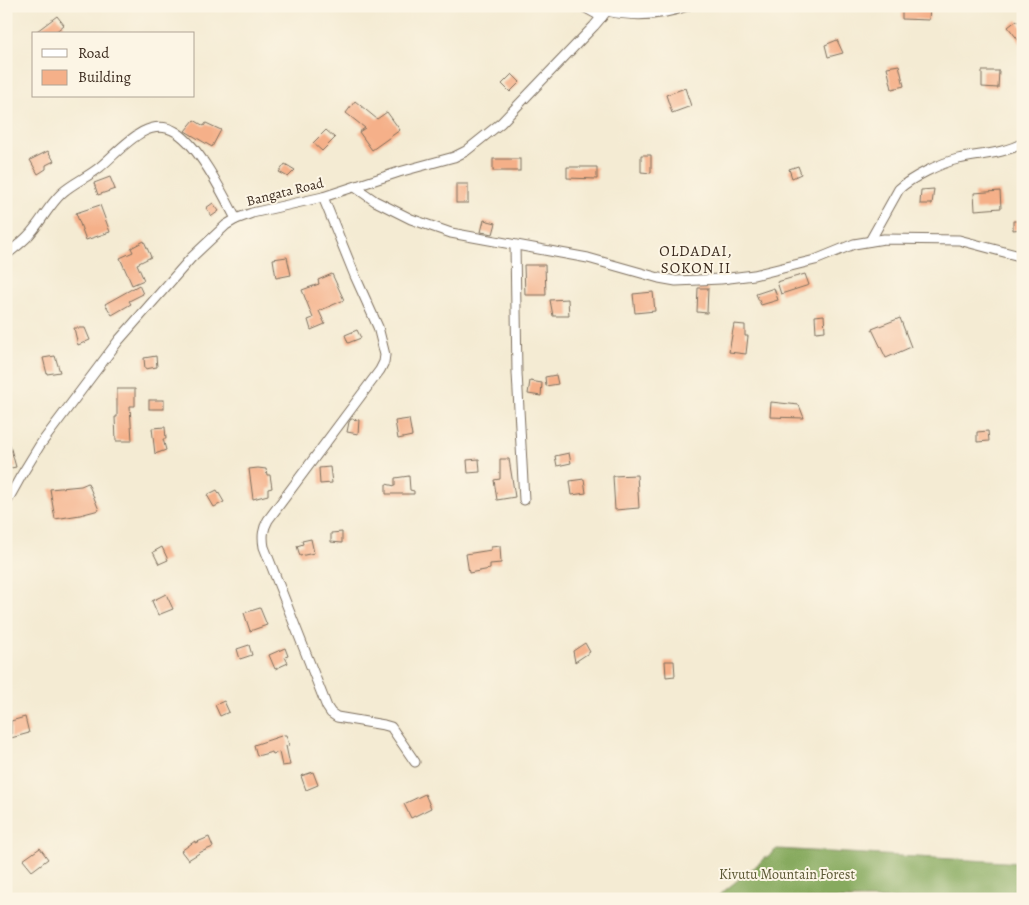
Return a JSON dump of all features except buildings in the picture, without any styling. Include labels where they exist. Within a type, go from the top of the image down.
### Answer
[{"type":"street","points":[[582,6],[628,15],[672,11],[686,6]]},
{"type":"street","name":"Bangata Road","points":[[6,503],[20,476],[40,445],[119,340],[210,238],[236,219],[286,204],[323,198],[399,172],[454,157],[475,146],[501,123],[606,11]]},
{"type":"street","points":[[6,255],[27,237],[61,194],[100,167],[139,133],[153,128],[165,127],[176,131],[188,142],[216,180],[236,219]]},
{"type":"street","points":[[870,241],[899,189],[906,182],[956,159],[996,152],[1023,143]]},
{"type":"street","points":[[355,187],[375,201],[411,219],[451,233],[588,258],[659,278],[693,281],[754,275],[815,260],[854,244],[895,238],[949,239],[971,242],[1023,257]]},
{"type":"street","points":[[323,198],[378,327],[385,355],[384,362],[380,370],[268,520],[262,537],[264,547],[323,698],[331,713],[337,717],[391,727],[415,762]]},
{"type":"street","points":[[515,245],[517,373],[524,500]]},
{"type":"green space","name":"Kivutu Mountain Forest","points":[[777,849],[1023,863],[1023,899],[714,899]]},
{"type":"district","name":"OLDADAI, SOKON II","points":[[696,260]]}]
